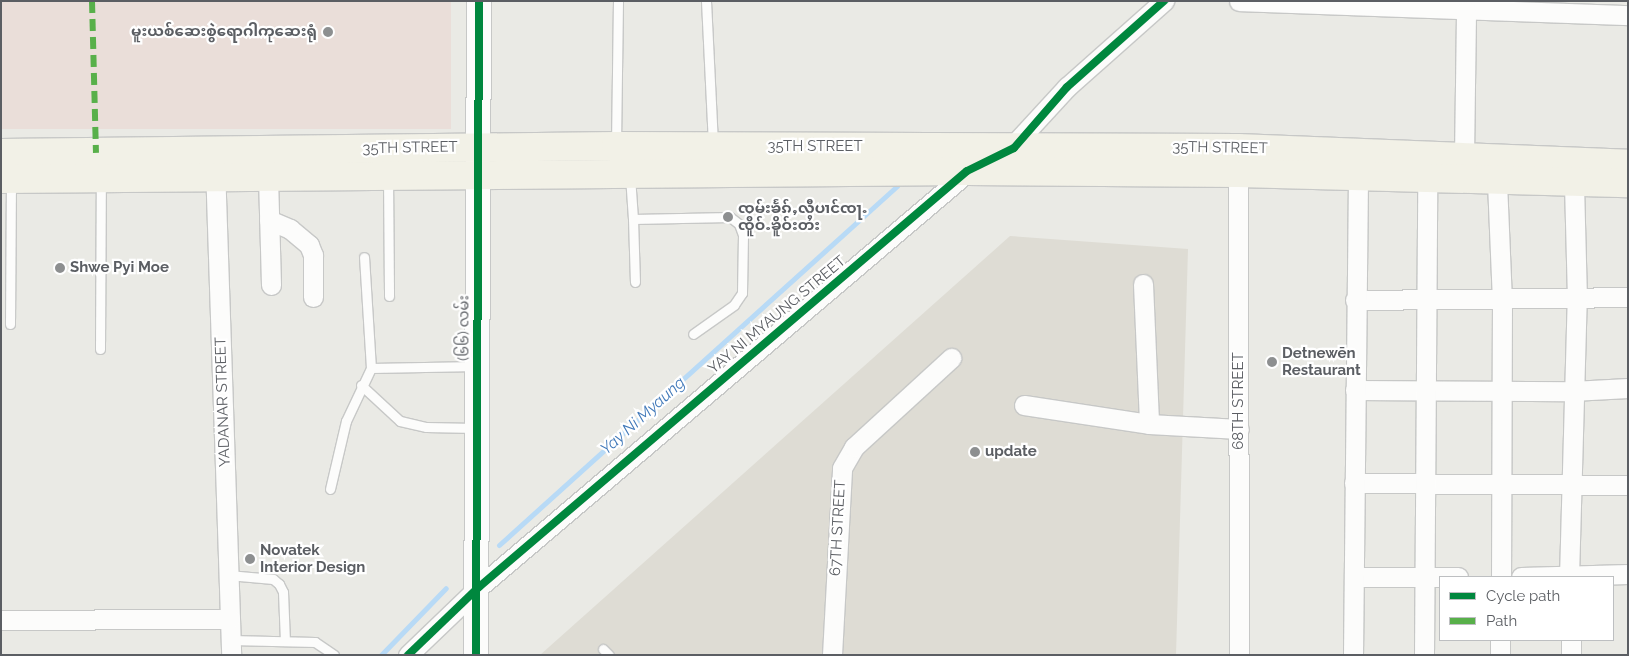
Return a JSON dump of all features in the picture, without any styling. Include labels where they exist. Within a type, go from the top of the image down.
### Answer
[{"type":"main road","name":"35TH STREET","points":[[1,153],[616,146],[1014,148],[1238,160],[1358,177],[1574,184],[1628,183]]},
{"type":"main road","points":[[725,146],[735,174]]},
{"type":"main road","name":"35TH STREET","points":[[6,179],[476,177],[630,173],[735,174],[967,171],[1238,160],[1464,156],[1628,164]]},
{"type":"street","name":"(၆၆) လမ်း","points":[[476,655],[479,587],[476,147],[479,1]]},
{"type":"street","name":"YAY NI MYAUNG STREET","points":[[408,655],[479,587],[967,171],[1014,148],[1066,86],[1164,1]]},
{"type":"street","points":[[1239,1],[1466,11],[1628,15]]},
{"type":"street","points":[[1464,156],[1466,11]]},
{"type":"street","name":"YADANAR STREET","points":[[214,150],[231,648]]},
{"type":"street","name":"68TH STREET","points":[[1238,160],[1239,655]]},
{"type":"street","points":[[268,177],[271,284]]},
{"type":"street","points":[[1352,655],[1358,177]]},
{"type":"street","points":[[1424,655],[1427,179]]},
{"type":"street","points":[[1497,182],[1502,299],[1501,576]]},
{"type":"street","points":[[1574,184],[1576,299],[1572,391],[1569,576],[1628,574]]},
{"type":"street","points":[[269,220],[290,230],[309,245],[312,255],[313,297]]},
{"type":"street","points":[[1143,284],[1149,424]]},
{"type":"street","points":[[1355,300],[1628,297]]},
{"type":"street","name":"67TH STREET","points":[[832,655],[842,468],[854,447],[951,358]]},
{"type":"street","points":[[1355,390],[1502,392],[1628,388]]},
{"type":"street","points":[[1024,405],[1149,424],[1238,429]]},
{"type":"street","points":[[1354,483],[1628,485]]},
{"type":"street","points":[[1354,577],[1439,576]]},
{"type":"street","points":[[1,620],[230,619]]},
{"type":"street","points":[[1500,641],[1500,655]]},
{"type":"street","points":[[1571,641],[1571,655]]},
{"type":"lane","points":[[616,146],[618,1]]},
{"type":"lane","points":[[706,1],[725,146]]},
{"type":"lane","points":[[630,173],[635,282]]},
{"type":"lane","points":[[388,177],[389,296]]},
{"type":"lane","points":[[100,349],[101,178]]},
{"type":"lane","points":[[6,179],[10,324]]},
{"type":"lane","points":[[633,219],[730,217],[739,224],[743,235],[742,293],[734,305],[693,334]]},
{"type":"lane","points":[[330,489],[346,421],[361,385],[371,368],[364,256]]},
{"type":"lane","points":[[371,368],[478,366]]},
{"type":"lane","points":[[361,385],[377,403],[400,421],[426,427],[478,428]]},
{"type":"lane","points":[[228,575],[273,578],[279,584],[284,592],[285,641]]},
{"type":"lane","points":[[231,648],[285,641],[316,642],[334,655]]},
{"type":"shaded area","points":[[1,1],[451,1],[451,129],[1,129]]},
{"type":"shaded area","name":"update","points":[[1010,236],[1188,249],[1176,655],[540,655]]},
{"type":"waterway","name":"Yay Ni Myaung","points":[[499,545],[897,186]]},
{"type":"waterway","name":"Yay Ni Myaung","points":[[381,655],[446,588]]},
{"type":"marked path","points":[[92,1],[96,153]]},
{"type":"cycle path","points":[[476,655],[479,1]]},
{"type":"cycle path","points":[[408,655],[479,587],[967,171],[1014,148],[1067,87],[1164,1]]},
{"type":"place","name":"မူးယစ်ဆေးစွဲရောဂါကုဆေးရုံ","points":[[328,32]]},
{"type":"place","name":"ၸုမ်းၶႅၵ်ႇလီပၢင်ၸႃႉ ၸိူဝ်ႉၶိူဝ်းတႆး","points":[[728,217]]},
{"type":"place","name":"Shwe Pyi Moe","points":[[60,268]]},
{"type":"place","name":"Detnewēn Restaurant","points":[[1272,362]]},
{"type":"place","name":"update","points":[[975,452]]},
{"type":"place","name":"Novatek Interior Design","points":[[250,559]]}]
